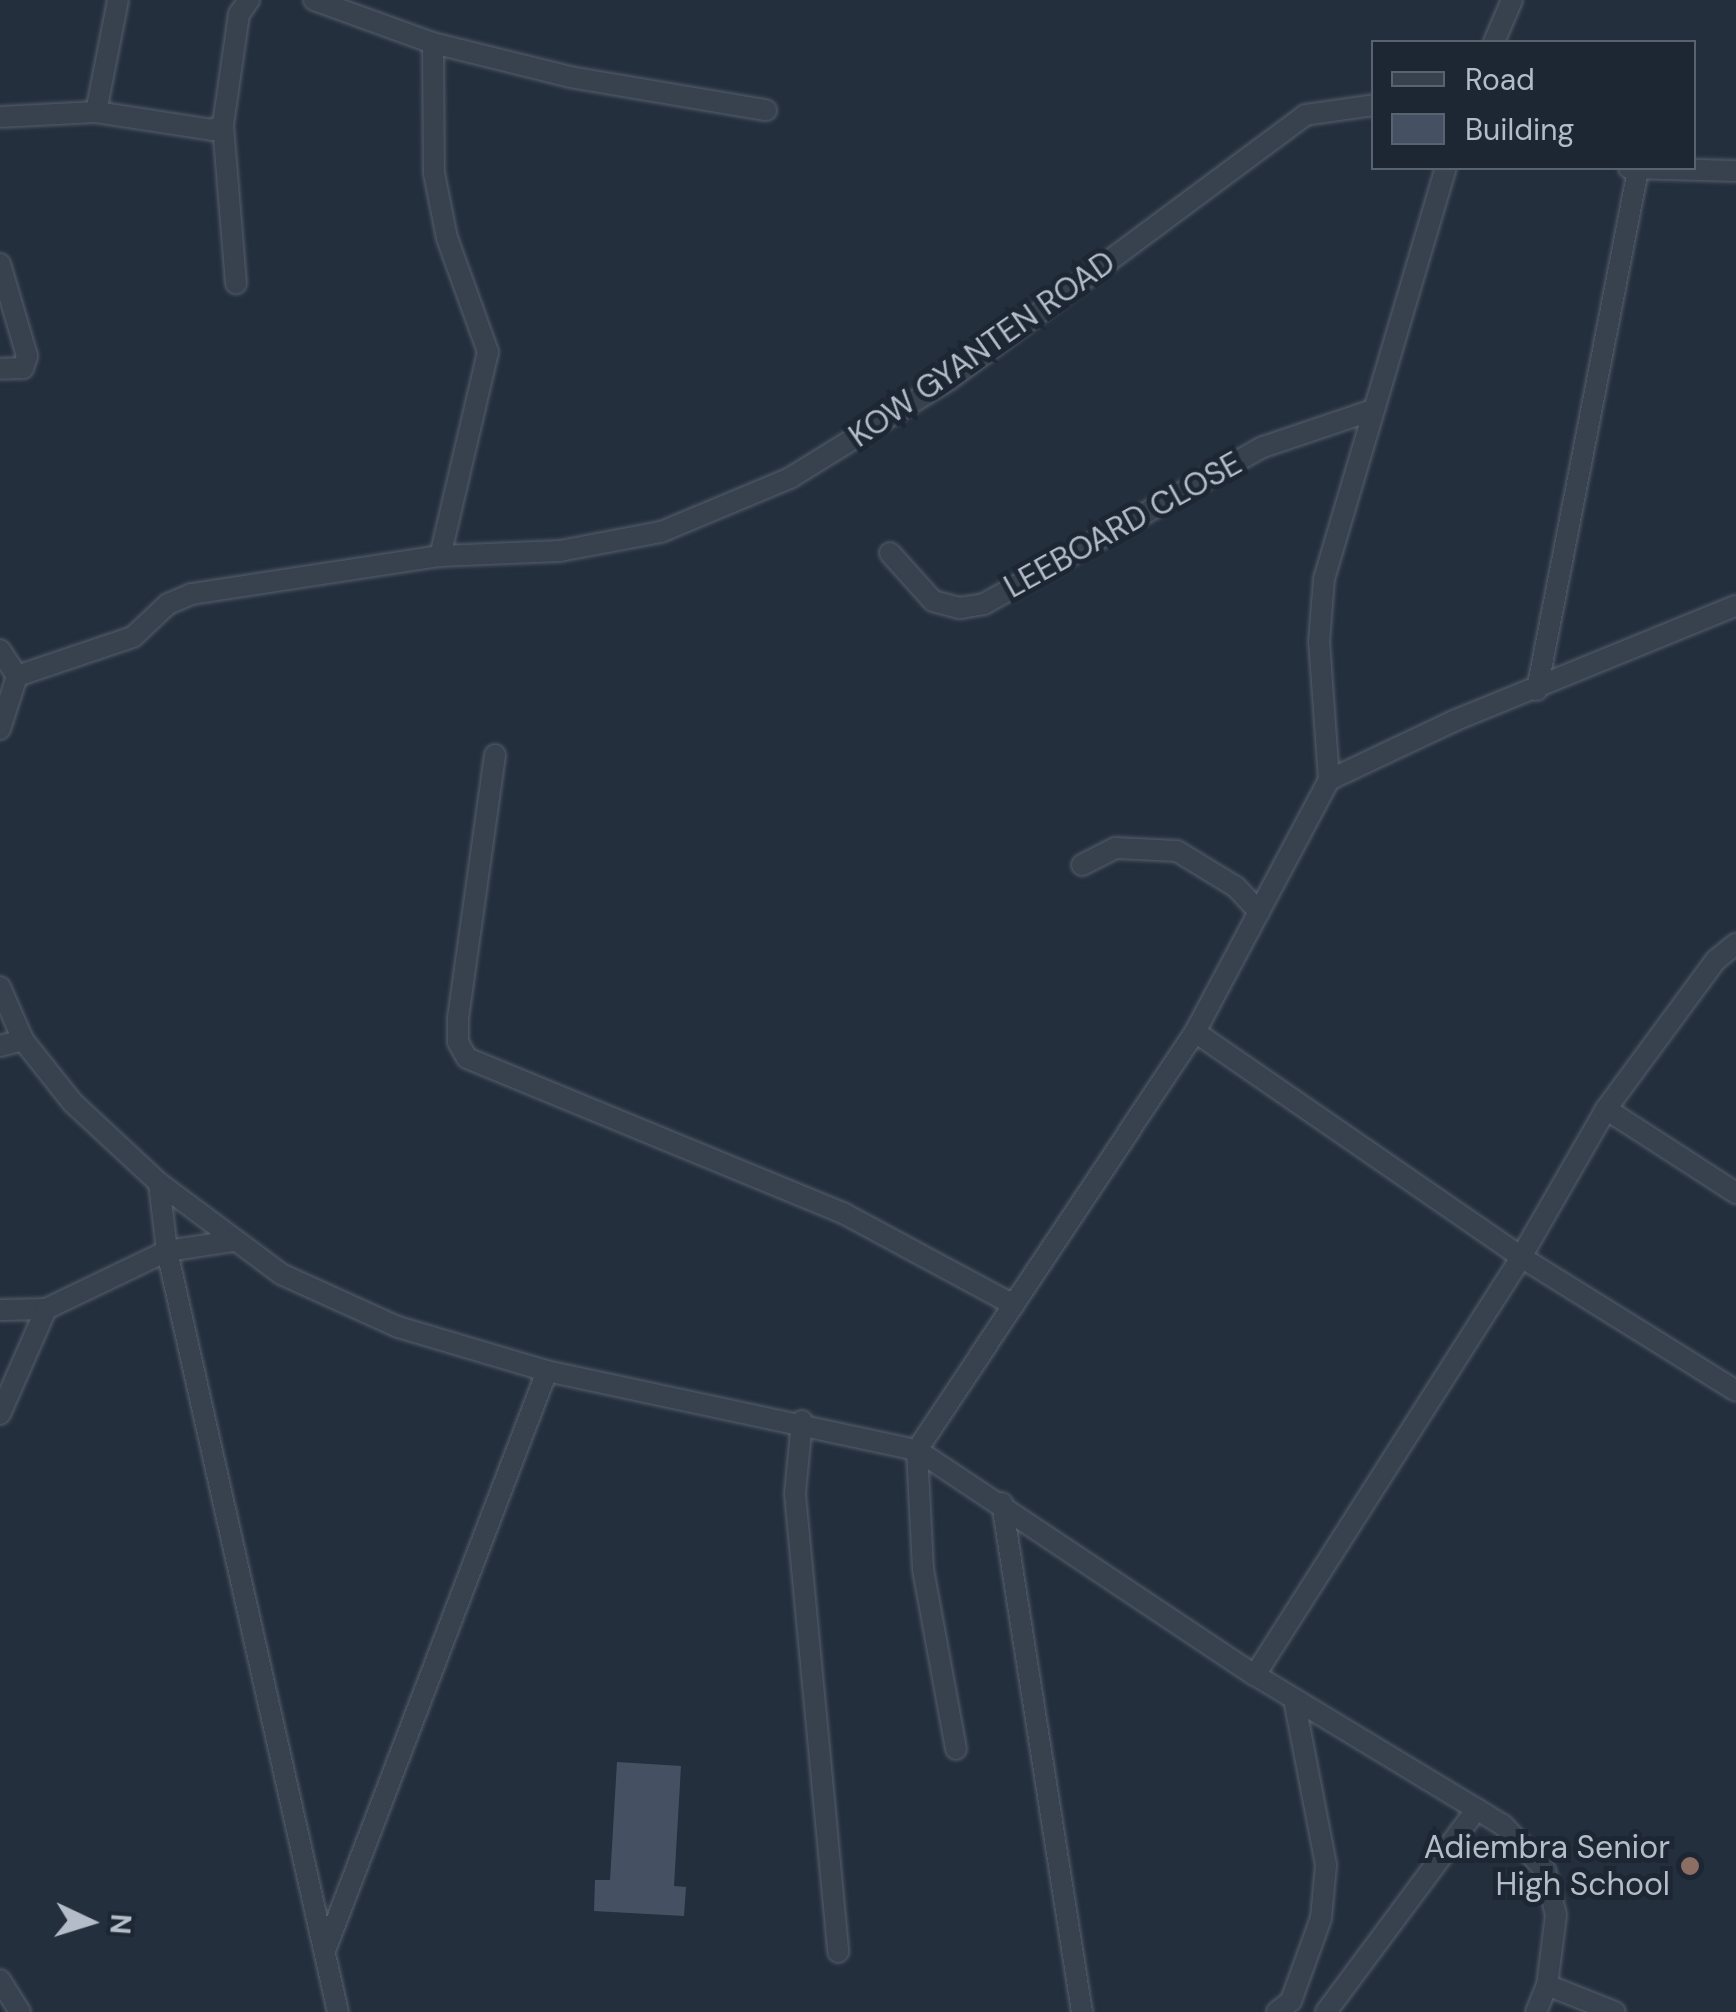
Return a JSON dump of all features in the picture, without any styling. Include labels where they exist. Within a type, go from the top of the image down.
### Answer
[{"type":"street","points":[[96,112],[118,0]]},
{"type":"street","points":[[236,283],[222,125],[239,14],[249,0]]},
{"type":"street","points":[[314,0],[356,7],[433,43],[570,77],[766,110]]},
{"type":"street","points":[[1495,40],[1512,0]]},
{"type":"street","points":[[433,43],[434,173],[446,238],[488,352],[440,556]]},
{"type":"street","name":"KOW GYANTEN ROAD","points":[[17,676],[132,636],[168,604],[191,594],[440,556],[560,551],[662,532],[790,478],[950,379],[1305,115],[1371,105]]},
{"type":"street","points":[[0,116],[96,112],[212,130],[222,125]]},
{"type":"street","points":[[956,1749],[923,1568],[918,1450],[1195,1032],[1329,780],[1319,611],[1445,170]]},
{"type":"street","points":[[1537,690],[1633,170]]},
{"type":"street","points":[[1684,170],[1736,171]]},
{"type":"street","points":[[0,264],[27,356],[22,368],[0,370]]},
{"type":"street","name":"LEEBOARD CLOSE","points":[[890,553],[933,601],[960,608],[984,604],[1263,447],[1374,410]]},
{"type":"street","points":[[1329,780],[1736,606]]},
{"type":"street","points":[[0,650],[17,676],[0,729]]},
{"type":"street","points":[[495,756],[458,1017],[458,1042],[467,1058],[843,1213],[1014,1305]]},
{"type":"street","points":[[1082,864],[1116,848],[1177,851],[1236,887],[1259,912]]},
{"type":"street","points":[[1255,1676],[1521,1258],[1606,1110],[1716,960],[1736,944]]},
{"type":"street","points":[[0,987],[23,1040],[73,1103],[160,1183],[232,1241],[281,1274],[398,1328],[547,1371],[802,1421],[918,1450],[1255,1676],[1502,1825],[1546,1870],[1556,1915],[1547,1984],[1536,2012]]},
{"type":"street","points":[[1195,1032],[1521,1258],[1736,1391]]},
{"type":"street","points":[[0,1046],[23,1040]]},
{"type":"street","points":[[1606,1110],[1736,1193]]},
{"type":"street","points":[[160,1183],[167,1251],[338,2012]]},
{"type":"street","points":[[0,1310],[46,1309],[167,1251],[232,1241]]},
{"type":"street","points":[[0,1414],[46,1309]]},
{"type":"street","points":[[326,1949],[547,1371]]},
{"type":"street","points":[[802,1421],[795,1494],[838,1952]]},
{"type":"street","points":[[1002,1503],[1082,2012]]},
{"type":"street","points":[[1277,2012],[1291,2001],[1321,1918],[1326,1865],[1294,1699]]},
{"type":"street","points":[[1326,2012],[1476,1809]]},
{"type":"street","points":[[0,1980],[20,2012]]},
{"type":"street","points":[[1547,1984],[1614,2012]]},
{"type":"building","points":[[617,1762],[681,1766],[674,1886],[686,1887],[684,1916],[594,1911],[595,1880],[610,1880]]},
{"type":"place","name":"Adiembra Senior High School","points":[[1690,1866]]}]
